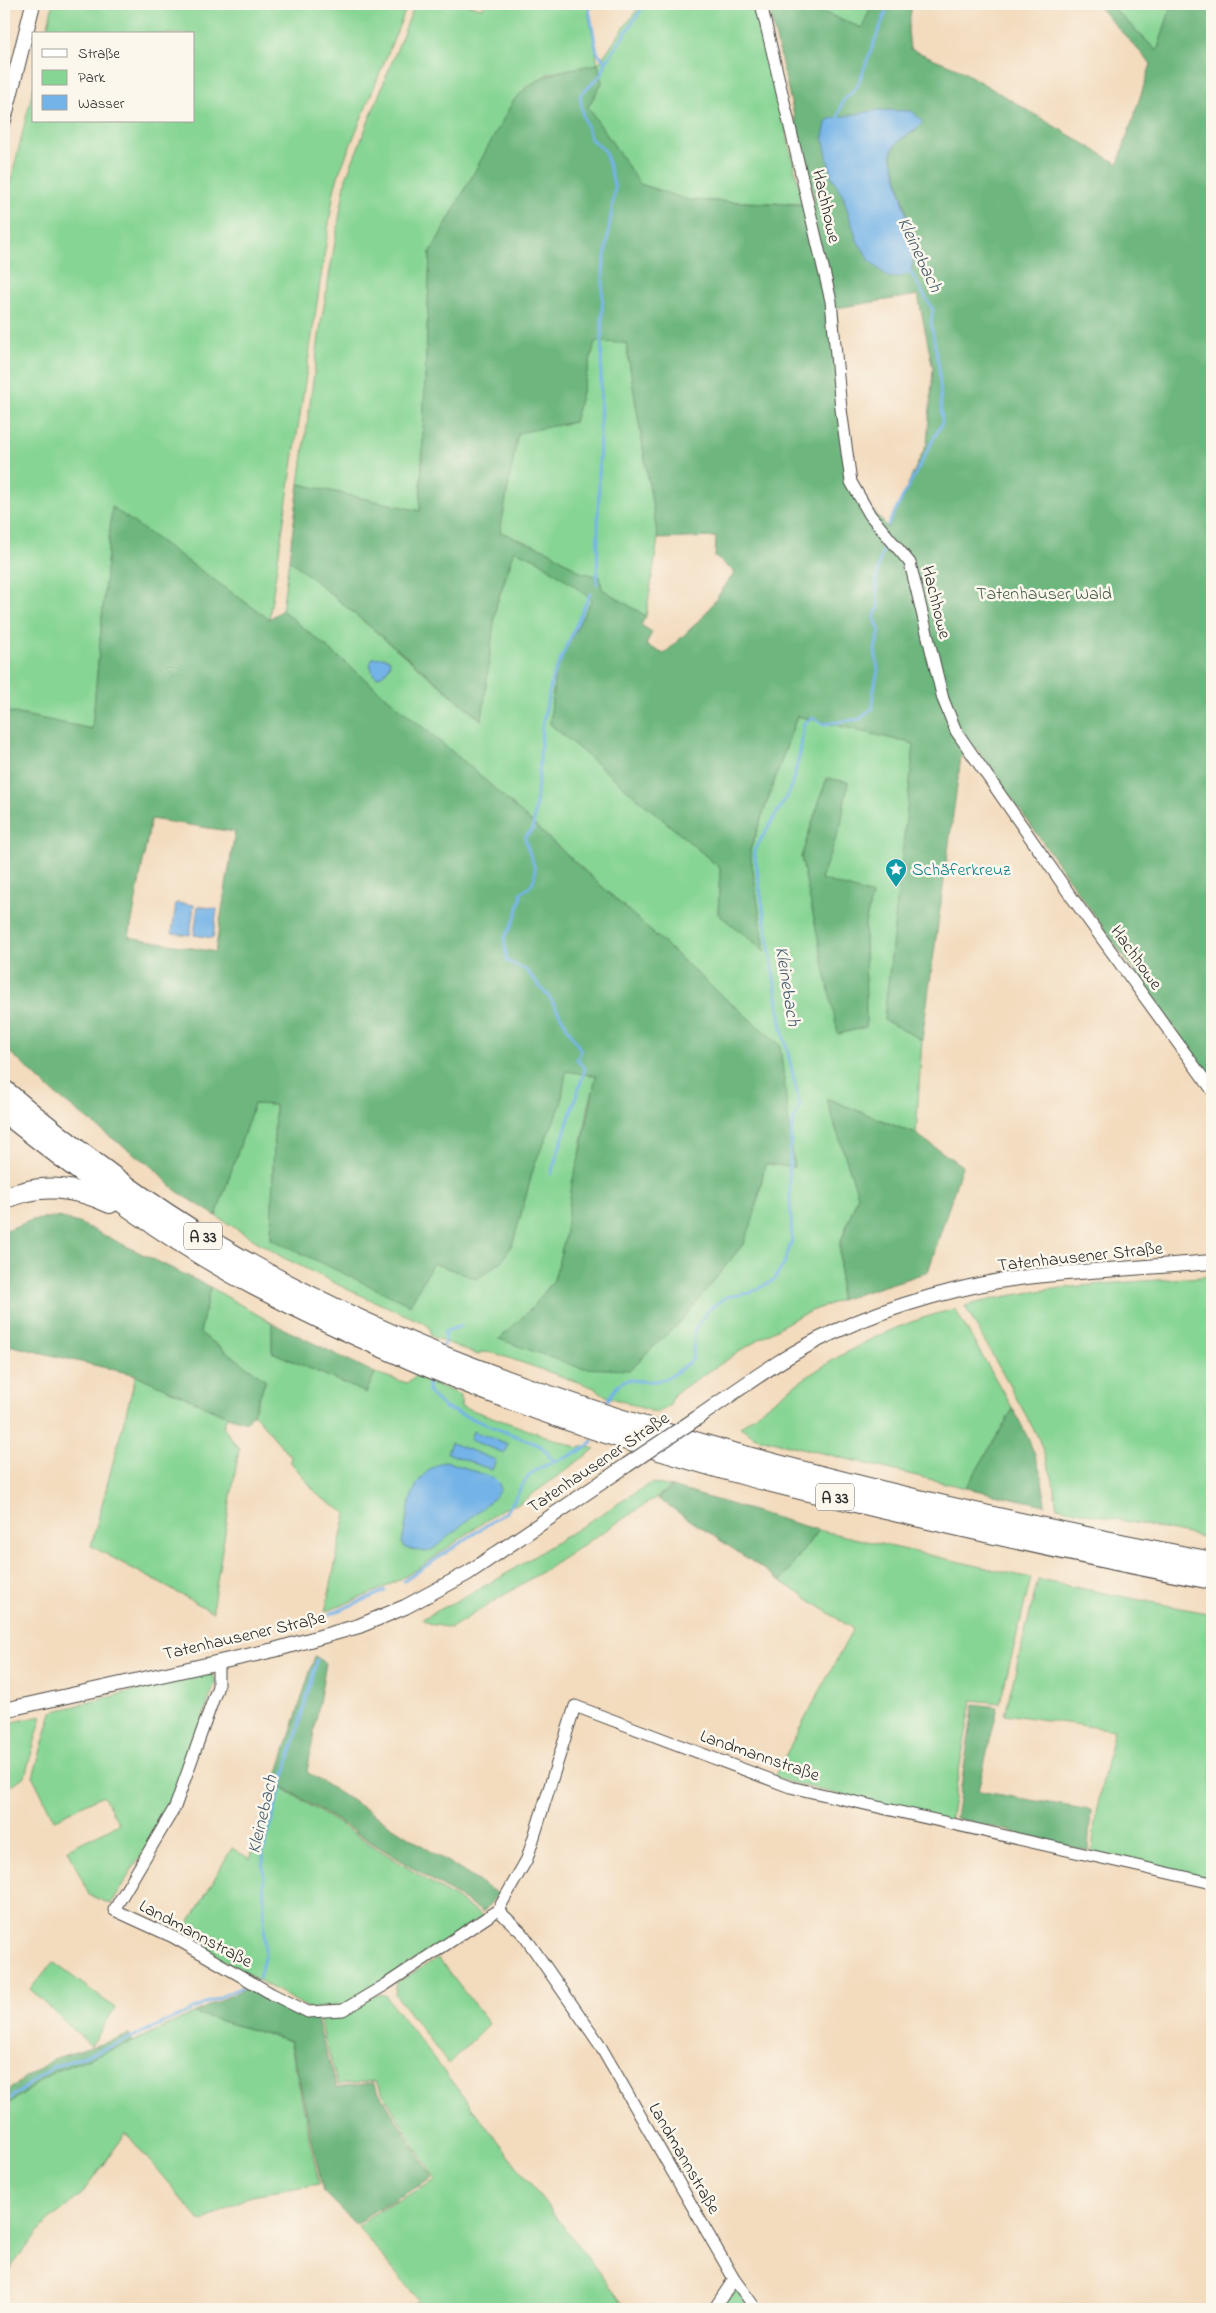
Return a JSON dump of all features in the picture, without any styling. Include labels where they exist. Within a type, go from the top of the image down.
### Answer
[{"type":"highway","name":"A 33","points":[[4,1090],[106,1171],[149,1202],[218,1246],[420,1355]]},
{"type":"highway","name":"A 33","points":[[4,1112],[144,1219],[256,1287],[635,1442],[750,1476],[1060,1549],[1212,1579]]},
{"type":"highway","points":[[4,1199],[33,1189],[58,1188],[82,1192],[144,1219]]},
{"type":"highway","name":"A 33","points":[[470,1376],[554,1398],[653,1430],[852,1485],[1062,1532],[1212,1562]]},
{"type":"street","points":[[4,120],[33,4]]},
{"type":"street","name":"Hachhowe","points":[[761,4],[831,300],[840,409],[851,482],[870,515],[910,563],[943,699],[956,731],[1068,892],[1212,1090]]},
{"type":"street","name":"Tatenhausener Straße","points":[[4,1710],[318,1639],[359,1626],[405,1607],[468,1573],[770,1368],[830,1333],[885,1310],[955,1291],[1033,1276],[1212,1262]]},
{"type":"street","name":"Landmannstraße","points":[[218,1662],[218,1686],[175,1807],[114,1910],[173,1937],[272,1994],[308,2012],[343,2010],[386,1985],[498,1910],[527,1860],[575,1706],[790,1787],[1212,1884]]},
{"type":"street","name":"Landmannstraße","points":[[498,1910],[523,1934],[598,2042],[734,2279],[756,2309]]},
{"type":"street","points":[[714,2309],[734,2279]]},
{"type":"green space","points":[[53,4],[408,4],[339,173],[334,191],[269,619],[112,508],[92,729],[4,711],[4,209],[32,93],[32,122],[195,122],[195,32],[46,32]]},
{"type":"green space","points":[[415,4],[463,4],[483,8],[484,4],[587,4],[598,64],[550,73],[526,87],[430,253],[420,511],[299,484],[320,329],[346,178]]},
{"type":"green space","points":[[641,4],[757,4],[803,204],[688,200],[640,184],[588,107],[602,83],[598,64]]},
{"type":"green space","name":"Tatenhauser Wald","points":[[768,4],[803,4],[862,28],[872,4],[912,4],[908,30],[910,49],[957,68],[1118,164],[1151,64],[1096,4],[1109,4],[1157,51],[1172,4],[1212,4],[1212,1081],[976,748],[961,757],[922,1040],[884,1020],[914,744],[797,716],[750,850],[765,951],[718,914],[720,868],[550,724],[555,670],[592,599],[538,560],[514,550],[496,606],[482,720],[289,559],[299,484],[420,511],[430,253],[513,101],[532,84],[551,74],[598,64],[602,83],[588,107],[640,184],[688,200],[815,205]],"holes":[[[916,130],[904,137],[895,146],[891,154],[908,218],[850,216],[843,196],[831,175]],[[918,295],[933,369],[927,443],[888,528],[871,508],[856,480],[844,409],[836,308]],[[595,342],[626,343],[658,539],[716,537],[715,557],[735,572],[703,617],[664,654],[646,645],[652,632],[641,625],[646,616],[602,589],[600,577],[580,572],[551,552],[500,532],[518,433],[574,422]]]},
{"type":"green space","points":[[820,4],[872,4],[862,28],[817,10]]},
{"type":"green space","points":[[1109,4],[1172,4],[1157,51]]},
{"type":"green space","points":[[595,342],[626,343],[658,539],[646,616],[602,589],[600,577],[580,572],[551,552],[500,532],[518,432],[574,422]]},
{"type":"green space","points":[[112,507],[269,619],[282,610],[474,770],[712,987],[780,1045],[794,1167],[765,1164],[753,1220],[744,1243],[683,1319],[629,1370],[580,1368],[499,1339],[533,1307],[554,1280],[565,1237],[572,1182],[581,1151],[596,1076],[566,1071],[561,1105],[535,1163],[513,1243],[502,1261],[477,1279],[433,1263],[410,1305],[271,1239],[275,1105],[254,1104],[216,1216],[175,1190],[153,1167],[55,1094],[4,1047],[4,711],[92,729]],"holes":[[[151,819],[235,832],[215,952],[129,937]]]},
{"type":"green space","points":[[515,550],[538,560],[592,599],[555,670],[550,724],[720,868],[718,914],[765,950],[750,851],[797,716],[915,744],[884,1020],[922,1040],[916,1134],[826,1098],[858,1195],[840,1244],[840,1300],[799,1316],[756,1341],[674,1394],[670,1405],[657,1413],[606,1396],[595,1388],[494,1353],[482,1352],[478,1355],[431,1336],[430,1328],[424,1323],[349,1290],[282,1257],[216,1216],[254,1104],[275,1105],[271,1239],[433,1263],[477,1279],[502,1261],[513,1243],[535,1163],[560,1105],[566,1071],[597,1076],[589,1105],[565,1237],[554,1280],[533,1307],[500,1339],[629,1370],[683,1319],[744,1243],[759,1196],[765,1164],[793,1167],[780,1045],[712,987],[474,770],[282,610],[289,559],[481,720],[496,606]],"holes":[[[827,778],[848,782],[841,824],[820,879],[872,895],[865,924],[866,1027],[839,1034],[801,857]]]},
{"type":"green space","points":[[827,778],[848,782],[841,824],[821,879],[872,895],[865,924],[866,1027],[838,1034],[801,857]]},
{"type":"green space","points":[[826,1098],[916,1134],[962,1166],[928,1272],[840,1300],[840,1244],[858,1195]]},
{"type":"green space","points":[[58,1217],[79,1223],[210,1287],[200,1333],[266,1380],[253,1413],[247,1422],[227,1416],[136,1375],[4,1344],[4,1231],[32,1220]]},
{"type":"green space","points":[[1212,1276],[1212,1539],[1057,1507],[1052,1477],[1038,1437],[965,1306],[1026,1293],[1057,1289]]},
{"type":"green space","points":[[210,1287],[272,1323],[272,1352],[366,1393],[375,1373],[407,1383],[415,1376],[461,1395],[461,1406],[579,1448],[584,1446],[595,1449],[520,1503],[502,1509],[418,1569],[384,1588],[325,1612],[346,1513],[319,1496],[290,1461],[291,1457],[253,1413],[266,1380],[200,1333]]},
{"type":"green space","points":[[955,1309],[1013,1409],[966,1488],[756,1437],[740,1427],[789,1389],[868,1341],[925,1317]]},
{"type":"green space","points":[[272,1323],[375,1373],[366,1393],[272,1352]]},
{"type":"green space","points":[[136,1375],[227,1416],[223,1427],[239,1449],[213,1612],[91,1546]]},
{"type":"green space","points":[[1013,1409],[1039,1467],[1045,1505],[966,1488]]},
{"type":"green space","points":[[651,1483],[672,1487],[551,1566],[451,1628],[430,1624],[422,1619],[496,1580]]},
{"type":"green space","points":[[672,1487],[818,1530],[781,1581],[657,1498]]},
{"type":"green space","points":[[818,1530],[1031,1578],[1000,1703],[972,1700],[950,1821],[774,1777],[853,1629],[781,1581]]},
{"type":"green space","points":[[1038,1580],[1212,1614],[1212,1878],[1092,1852],[1096,1812],[1114,1730],[1005,1714]]},
{"type":"green space","points":[[315,1656],[326,1663],[307,1772],[498,1894],[483,1912],[275,1782]]},
{"type":"green space","points":[[209,1671],[216,1680],[171,1806],[111,1904],[89,1895],[68,1849],[119,1824],[103,1795],[54,1820],[33,1777],[52,1712]]},
{"type":"green space","points":[[974,1704],[998,1707],[978,1791],[1091,1810],[1088,1851],[956,1818]]},
{"type":"green space","points":[[42,1716],[25,1776],[4,1790],[4,1724]]},
{"type":"green space","points":[[275,1783],[483,1916],[344,2005],[310,2009],[181,1937],[232,1848],[250,1859]]},
{"type":"green space","points":[[438,1958],[489,2024],[448,2064],[395,1994],[397,1982]]},
{"type":"green space","points":[[53,1962],[115,2008],[91,2046],[30,1989]]},
{"type":"green space","points":[[248,1987],[291,2013],[317,2020],[337,2088],[373,2083],[433,2178],[369,2214],[356,2225],[323,2192],[291,2041],[194,2013]]},
{"type":"green space","points":[[377,1994],[385,1995],[627,2309],[407,2309],[418,2300],[358,2227],[370,2216],[436,2180],[375,2081],[338,2085],[319,2018],[339,2014]]},
{"type":"green space","points":[[194,2013],[290,2041],[319,2184],[251,2195],[201,2222],[126,2133],[81,2195],[46,2223],[4,2276],[4,2107],[55,2071],[132,2042]]},
{"type":"green space","points":[[130,2035],[132,2042],[55,2071],[4,2107],[4,2093],[53,2059]]},
{"type":"green space","points":[[734,2288],[751,2309],[720,2309]]},
{"type":"water","points":[[878,110],[912,111],[923,122],[896,144],[891,154],[915,249],[911,273],[900,277],[889,278],[871,262],[857,240],[843,196],[831,175],[823,137],[826,123],[829,119]]},
{"type":"water","points":[[384,657],[390,660],[388,669],[377,677],[373,674],[370,664],[373,658]]},
{"type":"water","points":[[176,903],[194,905],[190,935],[172,933]]},
{"type":"water","points":[[198,906],[217,909],[213,938],[194,935]]},
{"type":"water","points":[[473,1431],[508,1444],[504,1453],[470,1440]]},
{"type":"water","points":[[451,1443],[496,1460],[492,1470],[447,1453]]},
{"type":"water","points":[[446,1461],[494,1478],[499,1483],[500,1490],[494,1498],[432,1550],[426,1552],[405,1548],[402,1543],[409,1505],[417,1484],[434,1467]]},
{"type":"waterway","points":[[588,4],[597,52],[606,62]]},
{"type":"waterway","points":[[597,584],[603,271],[615,188],[605,151],[591,139],[583,116],[580,95],[602,74],[606,62],[645,4]]},
{"type":"waterway","name":"Kleinebach","points":[[841,120],[838,117],[843,101],[857,87],[889,4]]},
{"type":"waterway","name":"Kleinebach","points":[[888,525],[942,423],[939,368],[931,323],[933,310],[910,271]]},
{"type":"waterway","name":"Kleinebach","points":[[608,1400],[623,1381],[665,1379],[692,1360],[695,1329],[708,1310],[726,1297],[750,1293],[774,1280],[784,1264],[792,1240],[789,1172],[791,1138],[793,1122],[800,1105],[782,1028],[754,851],[790,791],[800,753],[804,723],[813,718],[824,724],[860,719],[873,708],[873,694],[878,670],[875,649],[880,631],[874,617],[879,607],[876,581],[886,540]]},
{"type":"waterway","points":[[551,1174],[585,1069],[577,1060],[581,1051],[552,1001],[526,970],[507,961],[505,940],[516,915],[521,893],[534,880],[535,868],[525,837],[533,829],[542,727],[552,679],[590,594]]},
{"type":"waterway","points":[[443,1348],[446,1340],[444,1332],[461,1326]]},
{"type":"waterway","points":[[431,1377],[428,1385],[429,1393],[445,1408],[541,1446],[554,1461]]},
{"type":"waterway","name":"Kleinebach","points":[[404,1581],[506,1512],[532,1473],[581,1451],[593,1441]]},
{"type":"waterway","name":"Kleinebach","points":[[330,1614],[385,1591]]},
{"type":"waterway","name":"Kleinebach","points":[[259,1978],[265,1954],[263,1852],[317,1660]]},
{"type":"waterway","name":"Kleinebach","points":[[4,2103],[53,2067],[115,2045],[242,1987]]},
{"type":"place","name":"Schäferkreuz","points":[[896,888]]}]
